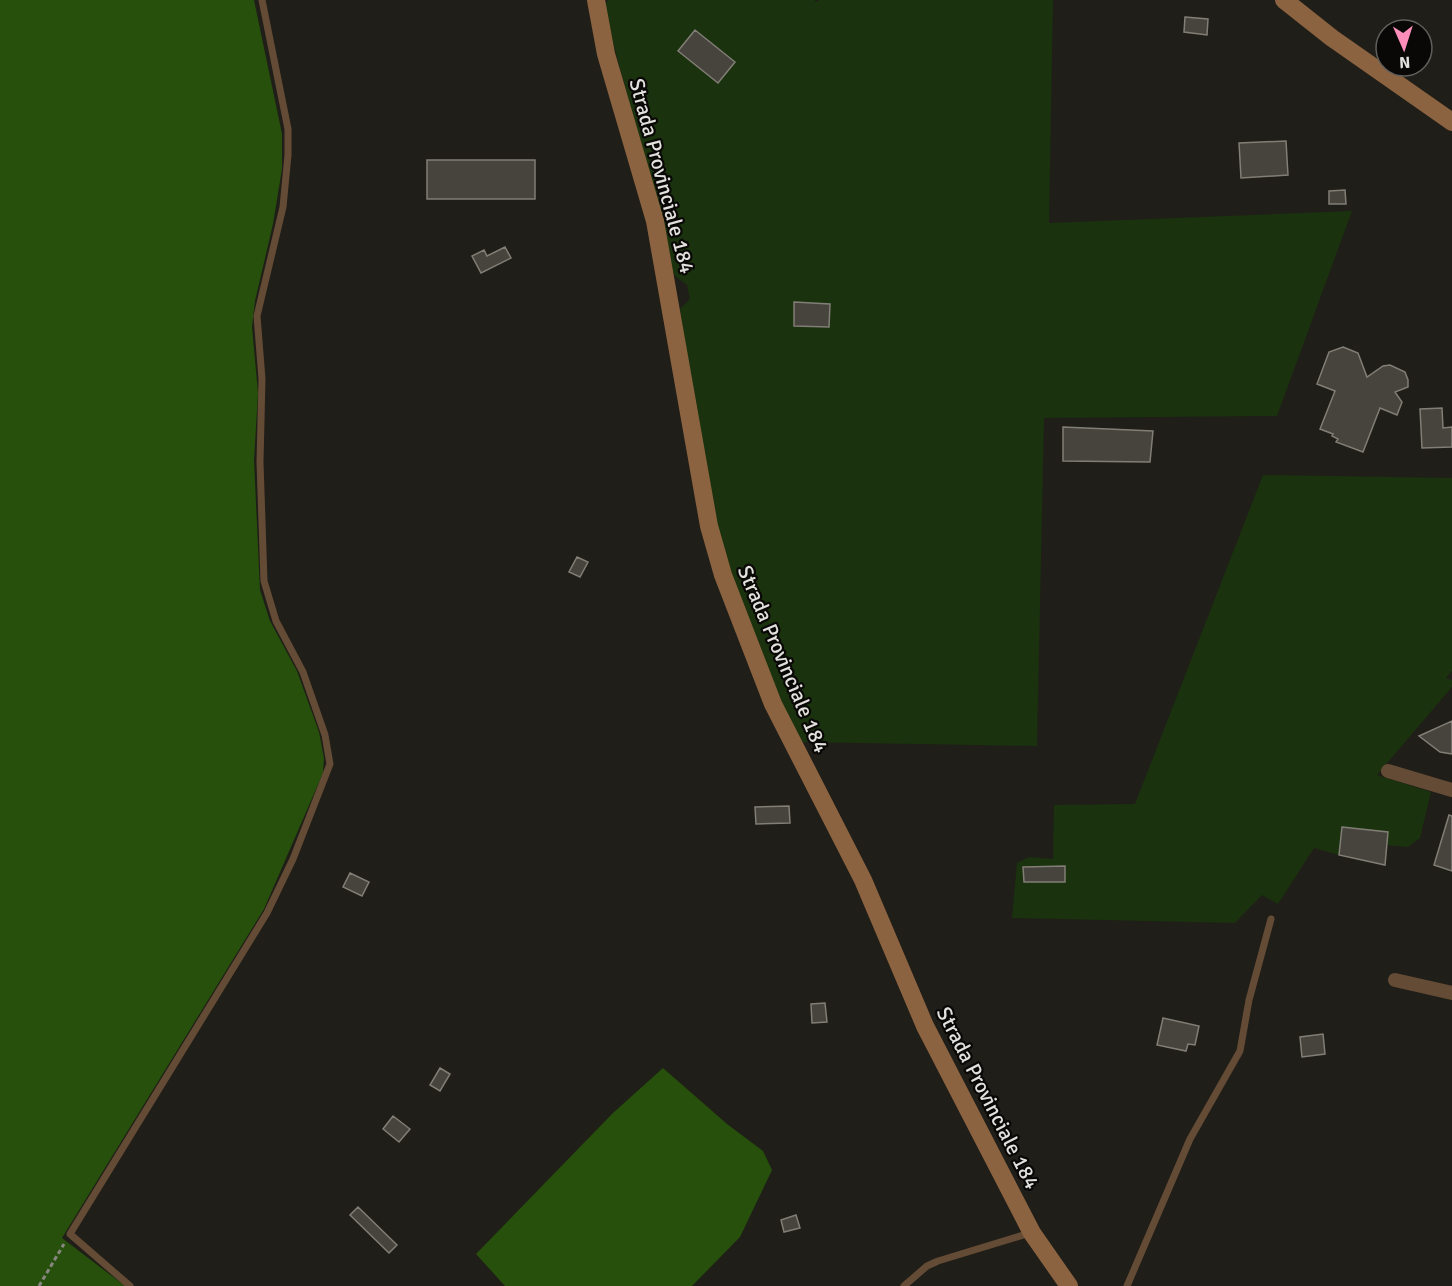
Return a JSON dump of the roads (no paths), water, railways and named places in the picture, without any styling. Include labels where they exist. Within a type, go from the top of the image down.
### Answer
[{"type":"street","name":"Strada Provinciale 184","points":[[596,0],[606,54],[655,221],[709,526],[723,576],[782,723],[863,880],[897,967],[925,1026],[1032,1233],[1068,1286]]},
{"type":"street","points":[[1284,0],[1332,38],[1452,122]]},
{"type":"street","points":[[1388,771],[1452,790]]},
{"type":"street","points":[[1395,980],[1452,993]]},
{"type":"lane","points":[[130,1286],[70,1234],[267,913],[293,859],[330,764],[325,735],[303,672],[276,621],[264,581],[260,462],[262,379],[257,316],[283,207],[288,129],[262,0]]},
{"type":"lane","points":[[1127,1286],[1190,1139],[1240,1051],[1249,1000],[1271,919]]},
{"type":"lane","points":[[904,1286],[927,1266],[938,1261],[1032,1233]]}]
